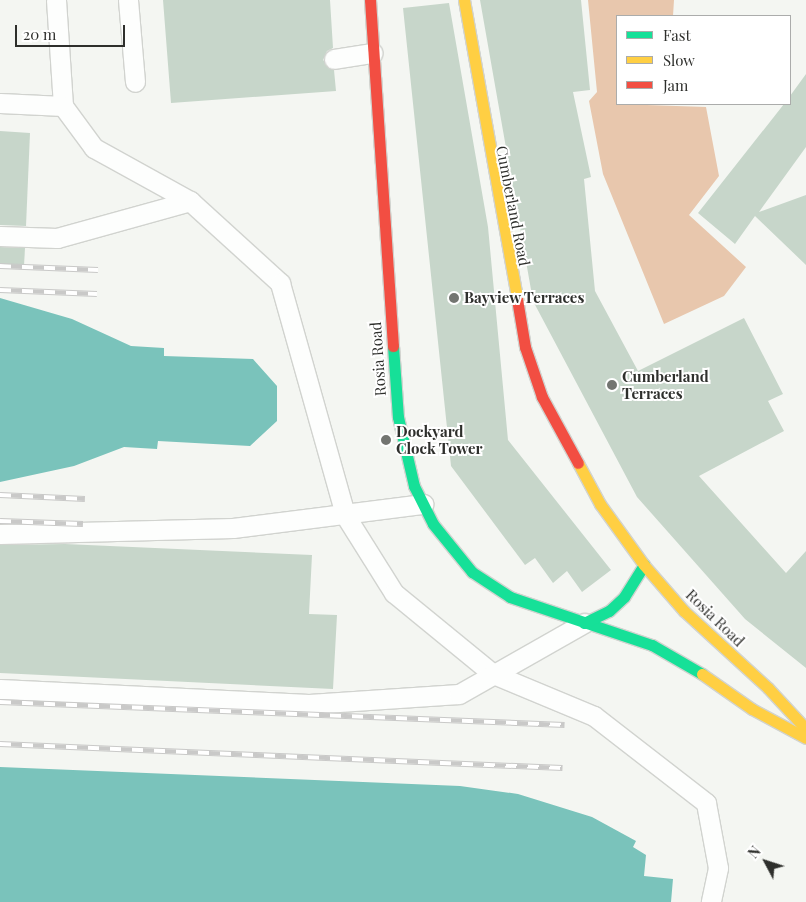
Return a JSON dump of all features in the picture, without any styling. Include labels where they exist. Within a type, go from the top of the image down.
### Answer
[{"type":"main road","name":"Rosia Road","points":[[370,0],[398,417],[403,452],[423,504],[439,534],[472,572],[524,604],[584,623],[621,632],[690,665],[752,709],[806,738]]},
{"type":"main road","name":"Cumberland Road","points":[[464,0],[486,142],[532,374],[600,504],[644,566]]},
{"type":"main road","name":"Rosia Road","points":[[644,566],[684,611],[768,688],[806,729]]},
{"type":"main road","points":[[584,623],[609,611],[624,597],[644,566]]},
{"type":"lane","points":[[56,0],[63,106],[94,148],[190,201],[280,283],[345,515],[394,593],[492,674],[594,716],[706,803],[718,868],[711,902]]},
{"type":"lane","points":[[128,0],[135,82]]},
{"type":"lane","points":[[334,59],[373,53]]},
{"type":"lane","points":[[0,103],[63,106]]},
{"type":"lane","points":[[0,236],[57,238],[190,201]]},
{"type":"lane","points":[[0,534],[233,528],[423,504]]},
{"type":"lane","points":[[0,689],[309,704],[458,694],[584,623]]},
{"type":"shaded area","points":[[588,0],[674,0],[673,15],[616,15],[616,105],[706,107],[719,176],[689,215],[746,267],[724,296],[664,324],[603,174],[589,101],[597,92]]},
{"type":"water","points":[[0,298],[72,319],[131,346],[164,348],[164,356],[253,359],[277,386],[277,421],[250,446],[158,441],[157,449],[124,447],[74,466],[0,482]]},
{"type":"water","points":[[0,767],[460,786],[518,794],[592,817],[636,841],[633,847],[646,855],[644,876],[673,879],[671,902],[0,902]]},
{"type":"building","points":[[163,0],[330,0],[333,48],[327,51],[323,60],[334,70],[336,91],[171,103]]},
{"type":"building","points":[[480,0],[581,0],[590,90],[573,92],[591,177],[584,179],[595,291],[638,371],[744,318],[783,394],[768,401],[784,431],[699,476],[786,573],[806,551],[806,668],[745,619],[637,497],[533,301]]},
{"type":"building","name":"Bayview Terraces","points":[[449,3],[488,227],[508,440],[611,570],[582,592],[567,571],[553,583],[535,558],[525,565],[451,466],[403,8]]},
{"type":"building","points":[[806,74],[806,147],[759,212],[806,195],[806,265],[755,216],[735,244],[698,213],[783,105],[791,105],[791,95]]},
{"type":"building","points":[[0,131],[30,133],[26,226],[0,225]]},
{"type":"building","points":[[0,247],[25,248],[24,266],[0,265]]},
{"type":"building","points":[[65,544],[312,555],[309,614],[337,615],[333,689],[0,673],[0,545]]},
{"type":"railway","points":[[0,266],[98,270]]},
{"type":"railway","points":[[0,290],[97,294]]},
{"type":"railway","points":[[0,495],[85,499]]},
{"type":"railway","points":[[0,521],[83,524]]},
{"type":"railway","points":[[0,702],[565,725]]},
{"type":"railway","points":[[0,744],[562,768]]},
{"type":"traffic: fast","points":[[393,346],[398,417],[414,486],[433,524],[472,572],[510,597],[652,645],[702,674]]},
{"type":"traffic: fast","points":[[584,623],[609,611],[624,597],[644,565]]},
{"type":"traffic: slow","points":[[464,0],[517,299]]},
{"type":"traffic: slow","points":[[578,463],[600,504],[644,565],[684,611],[768,688],[806,729]]},
{"type":"traffic: slow","points":[[702,674],[752,709],[806,738]]},
{"type":"traffic: jam","points":[[370,0],[393,346]]},
{"type":"traffic: jam","points":[[517,299],[525,347],[542,397],[578,463]]},
{"type":"place","name":"Bayview Terraces","points":[[454,298]]},
{"type":"place","name":"Cumberland Terraces","points":[[612,385]]},
{"type":"place","name":"Dockyard Clock Tower","points":[[386,440]]}]
